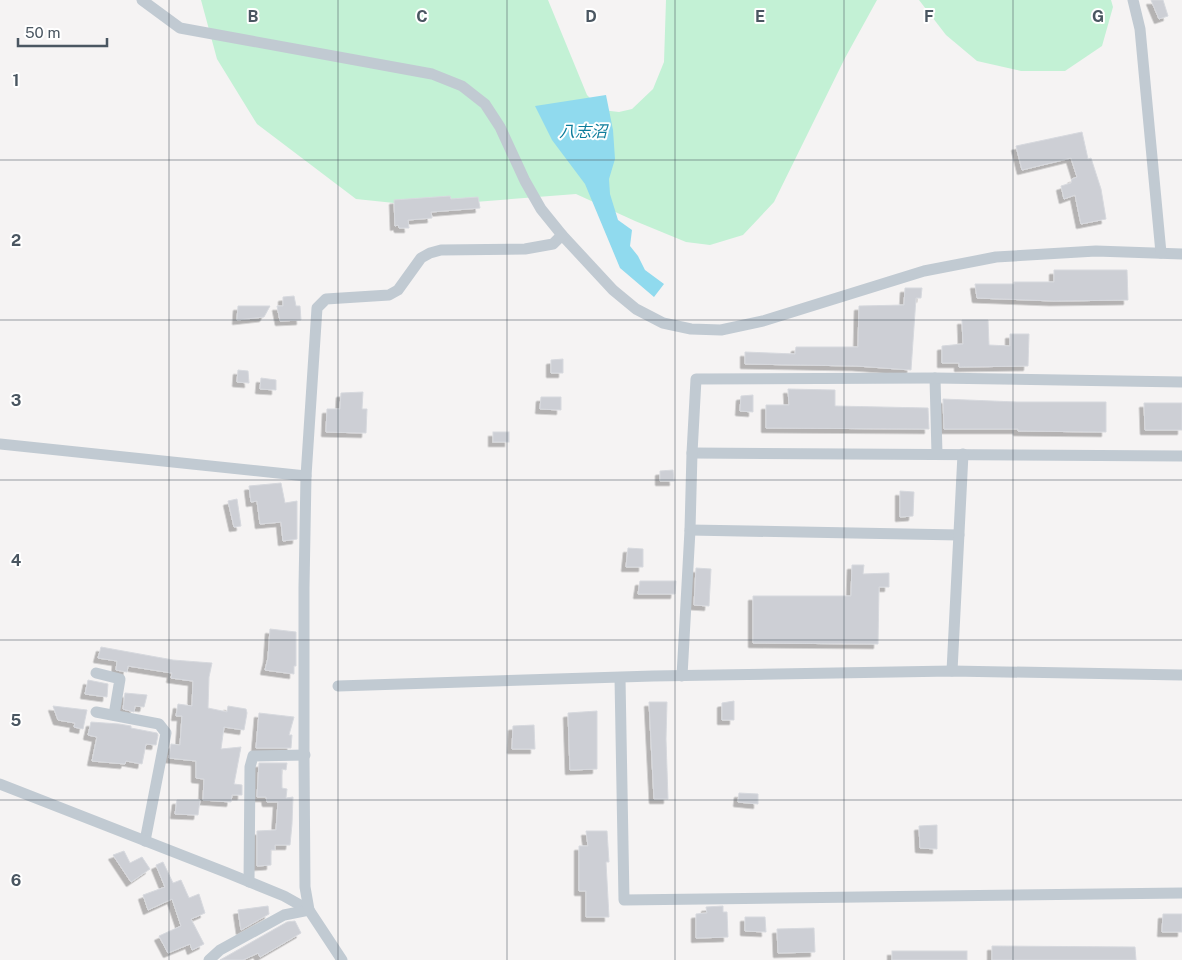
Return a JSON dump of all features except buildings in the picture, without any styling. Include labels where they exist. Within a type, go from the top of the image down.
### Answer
[{"type":"street","points":[[142,0],[180,28],[432,74],[462,86],[484,104],[500,127],[524,181],[541,209],[562,235],[613,290],[636,309],[663,324],[691,329],[721,330],[763,321],[924,271],[996,257],[1096,251],[1182,254]]},
{"type":"street","points":[[1133,0],[1140,29],[1161,253]]},
{"type":"street","points":[[342,960],[309,910],[306,887],[304,622],[306,476],[316,308],[326,299],[388,295],[398,290],[421,258],[430,253],[441,250],[524,249],[553,244],[562,235]]},
{"type":"street","points":[[935,378],[937,454]]},
{"type":"street","points":[[682,676],[696,379],[935,378],[1182,382]]},
{"type":"street","points":[[0,444],[306,476]]},
{"type":"street","points":[[692,453],[1182,456]]},
{"type":"street","points":[[952,671],[963,454]]},
{"type":"street","points":[[690,530],[959,535]]},
{"type":"street","points":[[338,686],[682,676],[952,671],[1182,675]]},
{"type":"street","points":[[96,673],[120,679],[114,715]]},
{"type":"street","points":[[620,678],[624,900],[1182,894]]},
{"type":"street","points":[[96,712],[159,724],[166,733],[145,841]]},
{"type":"street","points":[[249,882],[250,767],[253,756],[305,755]]},
{"type":"street","points":[[0,784],[284,896],[309,910]]},
{"type":"street","points":[[209,960],[220,950],[284,915],[309,910]]},
{"type":"green space","points":[[201,0],[548,0],[587,95],[602,110],[619,112],[632,109],[653,89],[664,62],[666,0],[877,0],[845,58],[774,202],[743,235],[710,245],[686,242],[576,194],[423,206],[356,199],[257,124],[217,59]]},
{"type":"green space","points":[[919,0],[1111,0],[1113,7],[1102,46],[1065,71],[1021,71],[977,61],[946,35]]},
{"type":"water","name":"八志沼","points":[[606,95],[613,130],[615,159],[609,179],[610,194],[618,220],[632,230],[630,246],[645,270],[664,284],[654,297],[620,268],[585,184],[552,140],[535,106]]}]
